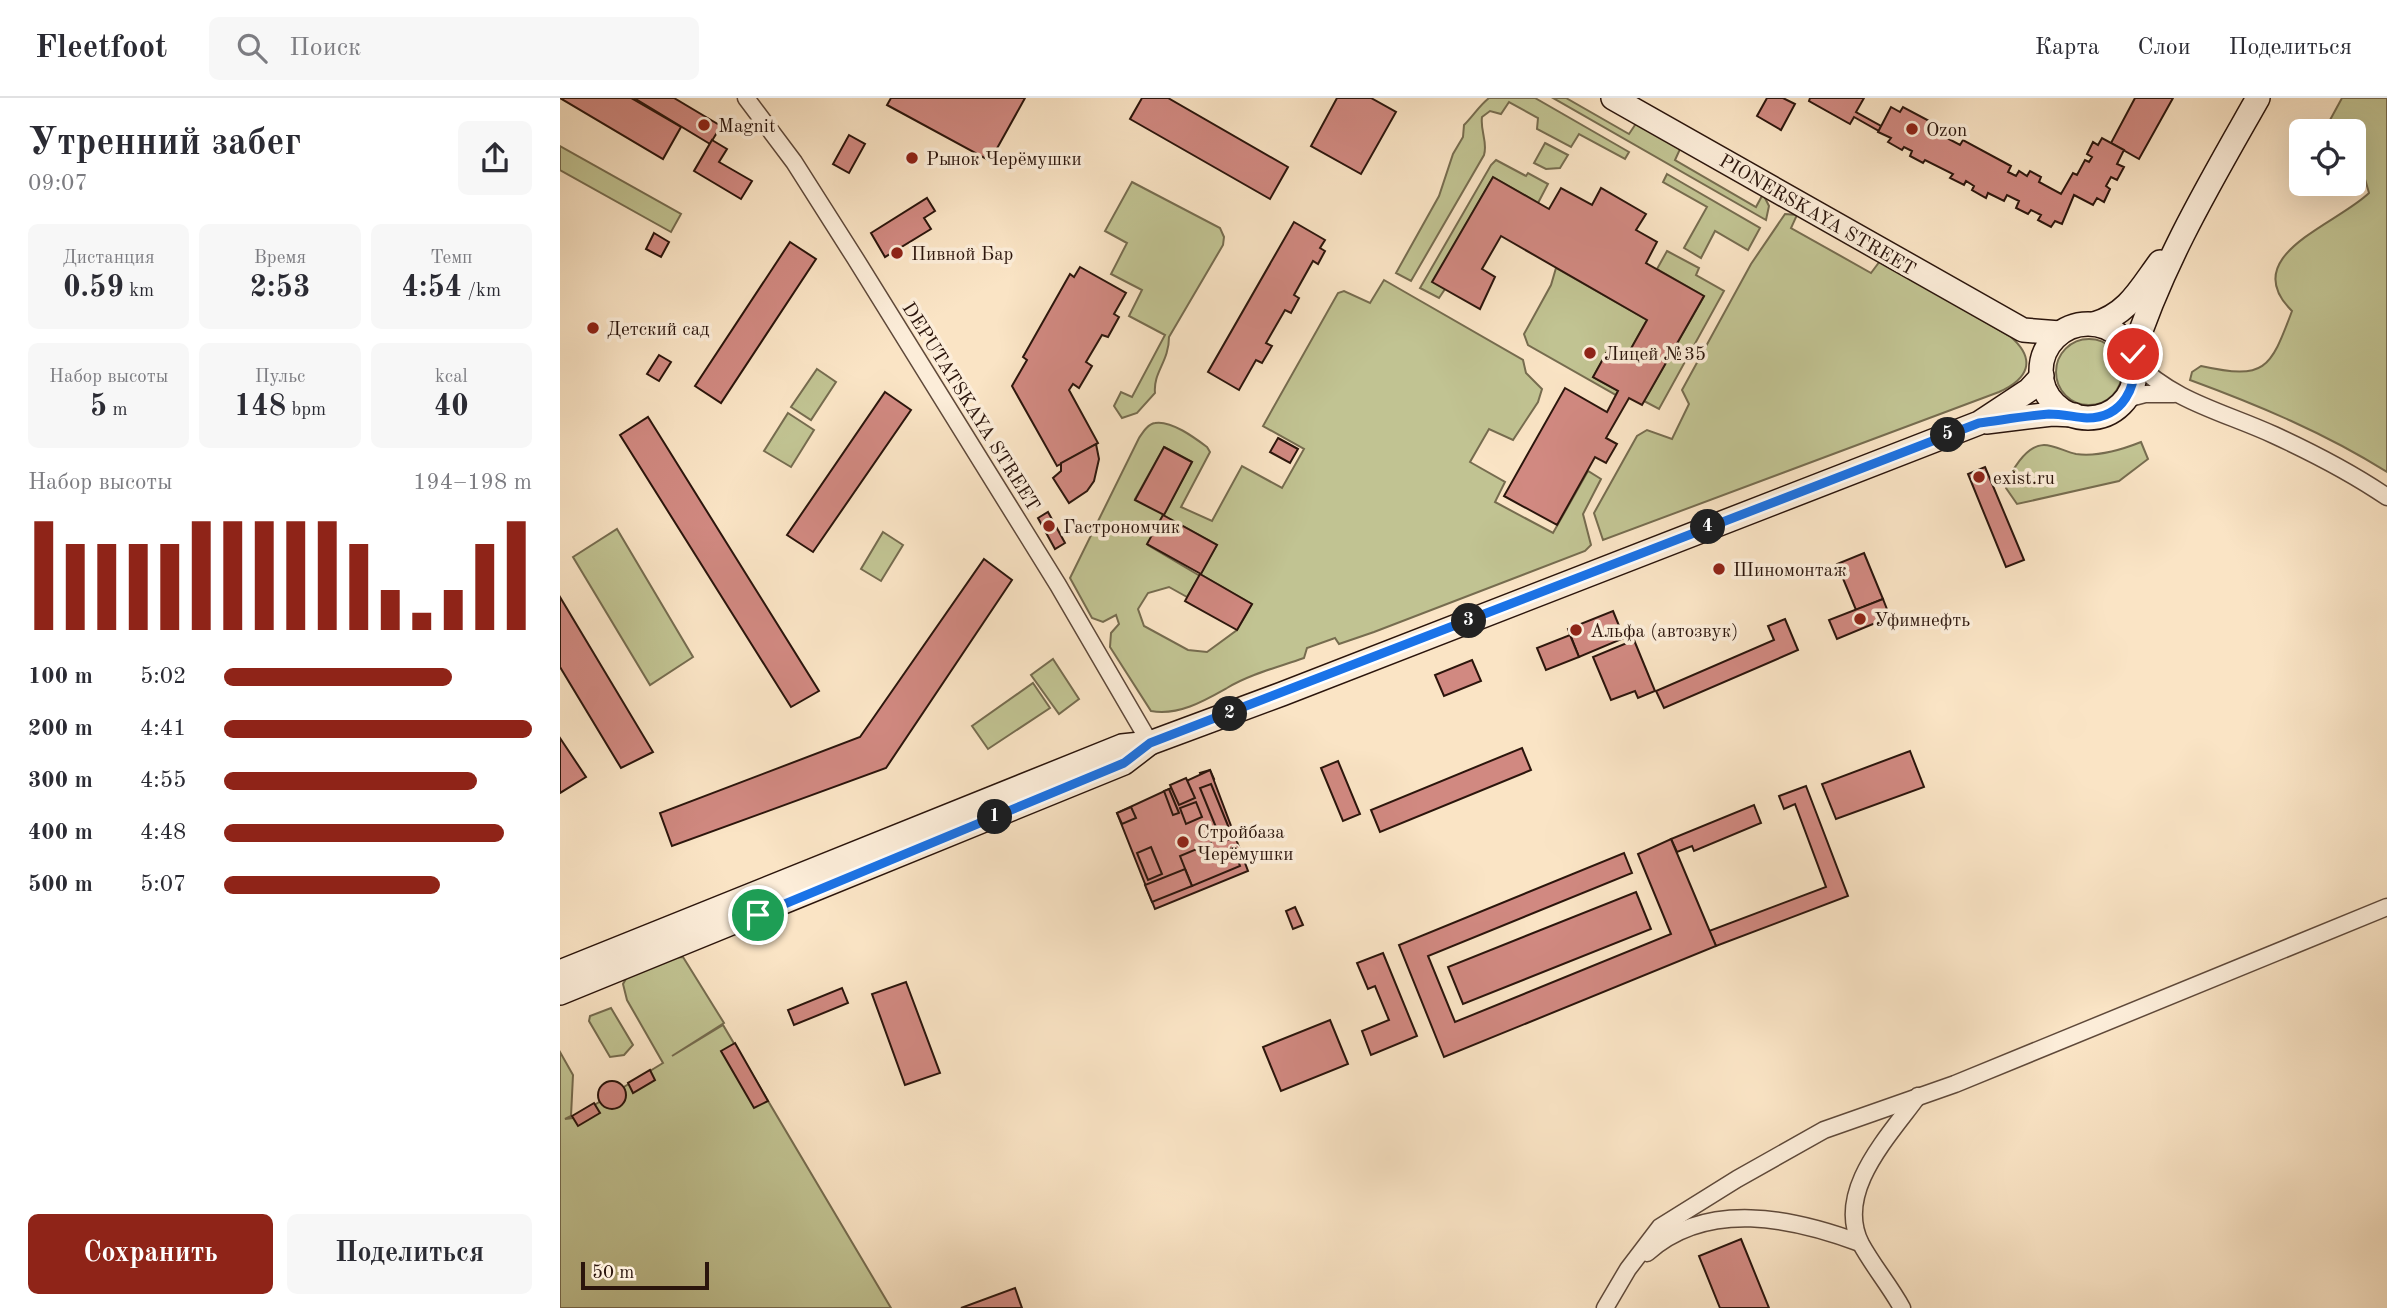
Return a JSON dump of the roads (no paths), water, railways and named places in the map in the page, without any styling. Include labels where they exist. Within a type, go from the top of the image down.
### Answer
[{"type":"main road","name":"PIONERSKAYA STREET","points":[[1613,98],[2022,330],[2060,333]]},
{"type":"main road","points":[[1979,423],[2052,414],[2100,416],[2115,410],[2126,399],[2133,385],[2133,358],[2146,316],[2187,225],[2258,98]]},
{"type":"main road","points":[[560,972],[1122,746],[1150,743],[1979,423],[2029,390],[2041,370],[2046,349],[2060,333],[2083,324],[2110,319],[2126,307],[2187,225]]},
{"type":"main road","points":[[2094,324],[2113,330],[2125,341],[2133,358]]},
{"type":"main road","points":[[2022,330],[2041,370],[2047,393],[2056,405],[2075,415]]},
{"type":"main road","points":[[560,993],[1112,769],[1150,743]]},
{"type":"street","name":"DEPUTATSKAYA STREET","points":[[746,98],[794,162],[945,402],[1084,628],[1150,743]]},
{"type":"street","points":[[2133,358],[2149,377],[2174,394],[2273,435],[2387,497]]},
{"type":"street","points":[[2126,399],[2145,394],[2174,394]]},
{"type":"street","points":[[1605,1308],[1660,1227],[1737,1179],[1824,1130],[1918,1096],[2387,907]]},
{"type":"street","points":[[1902,1308],[1860,1243],[1853,1211],[1859,1185],[1882,1145],[1918,1096]]},
{"type":"street","points":[[1627,1272],[1651,1249],[1679,1232],[1719,1219],[1767,1218],[1817,1227],[1860,1243]]},
{"type":"place","name":"Magnit","points":[[704,125]]},
{"type":"place","name":"Ozon","points":[[1912,129]]},
{"type":"place","name":"Рынок Черёмушки","points":[[912,158]]},
{"type":"place","name":"Пивной Бар","points":[[897,253]]},
{"type":"place","name":"Детский сад","points":[[593,328]]},
{"type":"place","name":"Лицей №35","points":[[1590,353]]},
{"type":"place","name":"exist.ru","points":[[1979,477]]},
{"type":"place","name":"Гастрономчик","points":[[1049,526]]},
{"type":"place","name":"Шиномонтаж","points":[[1719,569]]},
{"type":"place","name":"Уфимнефть","points":[[1860,619]]},
{"type":"place","name":"Альфа (автозвук)","points":[[1576,630]]},
{"type":"place","name":"Стройбаза Черёмушки","points":[[1183,842]]}]
